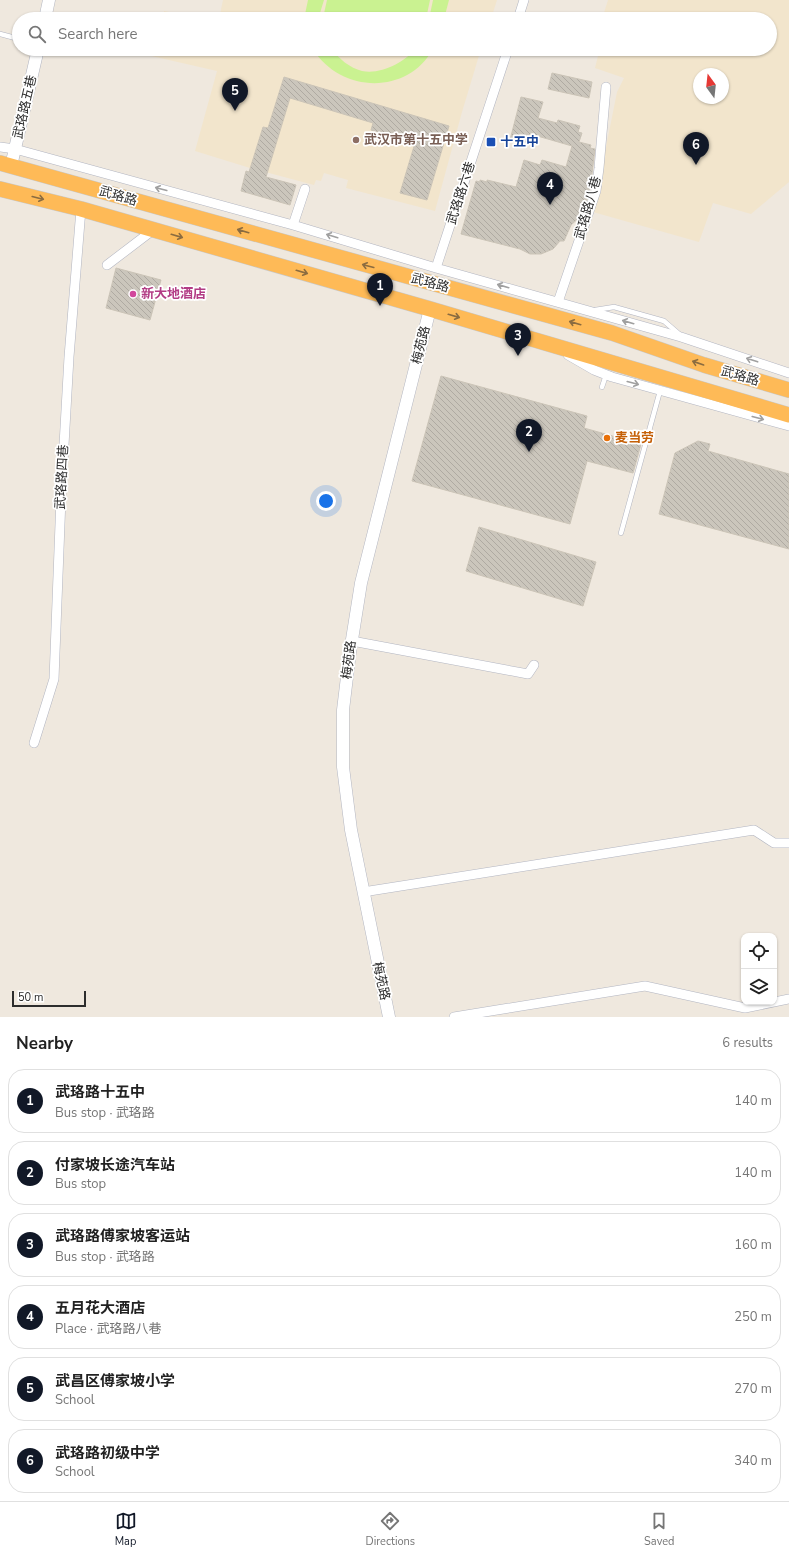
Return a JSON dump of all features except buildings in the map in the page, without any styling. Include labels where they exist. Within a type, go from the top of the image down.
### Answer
[{"type":"highway","name":"武珞路","points":[[6,165],[612,333],[704,365],[789,390]]},
{"type":"highway","name":"武珞路","points":[[0,189],[81,209],[548,343],[789,415]]},
{"type":"street","points":[[47,12],[50,0]]},
{"type":"street","points":[[520,12],[524,0]]},
{"type":"street","name":"武珞路五巷","points":[[6,165],[15,149],[36,56]]},
{"type":"street","name":"武珞路六巷","points":[[436,268],[506,56]]},
{"type":"street","name":"武珞路八巷","points":[[558,302],[596,191],[606,87]]},
{"type":"street","name":"武珞路","points":[[0,147],[15,149],[293,225],[436,268],[681,337],[789,373]]},
{"type":"street","points":[[293,225],[305,189]]},
{"type":"street","name":"武珞路四巷","points":[[34,743],[54,679],[61,490],[69,357],[81,209]]},
{"type":"street","points":[[107,265],[153,230]]},
{"type":"street","name":"梅苑路","points":[[389,1017],[350,830],[343,767],[343,710],[361,583],[430,309]]},
{"type":"street","name":"武珞路","points":[[548,343],[594,370],[606,375],[789,426]]},
{"type":"street","points":[[352,641],[528,674],[534,665]]},
{"type":"street","points":[[363,892],[754,830],[774,842],[789,843]]},
{"type":"street","points":[[454,1017],[645,986],[745,1012],[789,1000]]},
{"type":"lane","points":[[0,34],[12,37]]},
{"type":"lane","points":[[602,387],[606,375]]},
{"type":"lane","points":[[621,533],[660,390]]},
{"type":"shaded area","points":[[223,0],[497,0],[493,12],[220,12]]},
{"type":"shaded area","points":[[608,0],[789,0],[789,182],[751,214],[713,203],[699,242],[593,212],[617,92],[624,78],[595,68],[598,56],[777,56],[777,12],[604,12]]},
{"type":"shaded area","name":"武汉市第十五中学","points":[[151,56],[479,56],[435,211],[346,188],[348,180],[324,173],[321,181],[316,180],[314,185],[250,168],[195,151],[217,71]]},
{"type":"green space","points":[[308,0],[324,0],[320,12],[305,12]]},
{"type":"green space","points":[[327,0],[430,0],[427,12],[324,12]]},
{"type":"green space","points":[[433,0],[449,0],[446,12],[430,12]]},
{"type":"green space","points":[[319,56],[338,56],[341,60],[358,70],[369,72],[392,66],[408,56],[427,56],[421,64],[407,75],[391,81],[373,83],[356,81],[339,74],[325,64]]},
{"type":"place","name":"武昌区傅家坡小学","points":[[235,111]]},
{"type":"place","name":"武汉市第十五中学","points":[[356,140]]},
{"type":"place","name":"十五中","points":[[491,142]]},
{"type":"place","name":"武珞路初级中学","points":[[696,165]]},
{"type":"place","name":"五月花大酒店","points":[[550,205]]},
{"type":"place","name":"新大地酒店","points":[[133,294]]},
{"type":"place","name":"武珞路十五中","points":[[380,306]]},
{"type":"place","name":"武珞路傅家坡客运站","points":[[518,356]]},
{"type":"place","name":"麦当劳","points":[[607,438]]},
{"type":"place","name":"付家坡长途汽车站","points":[[529,452]]}]
